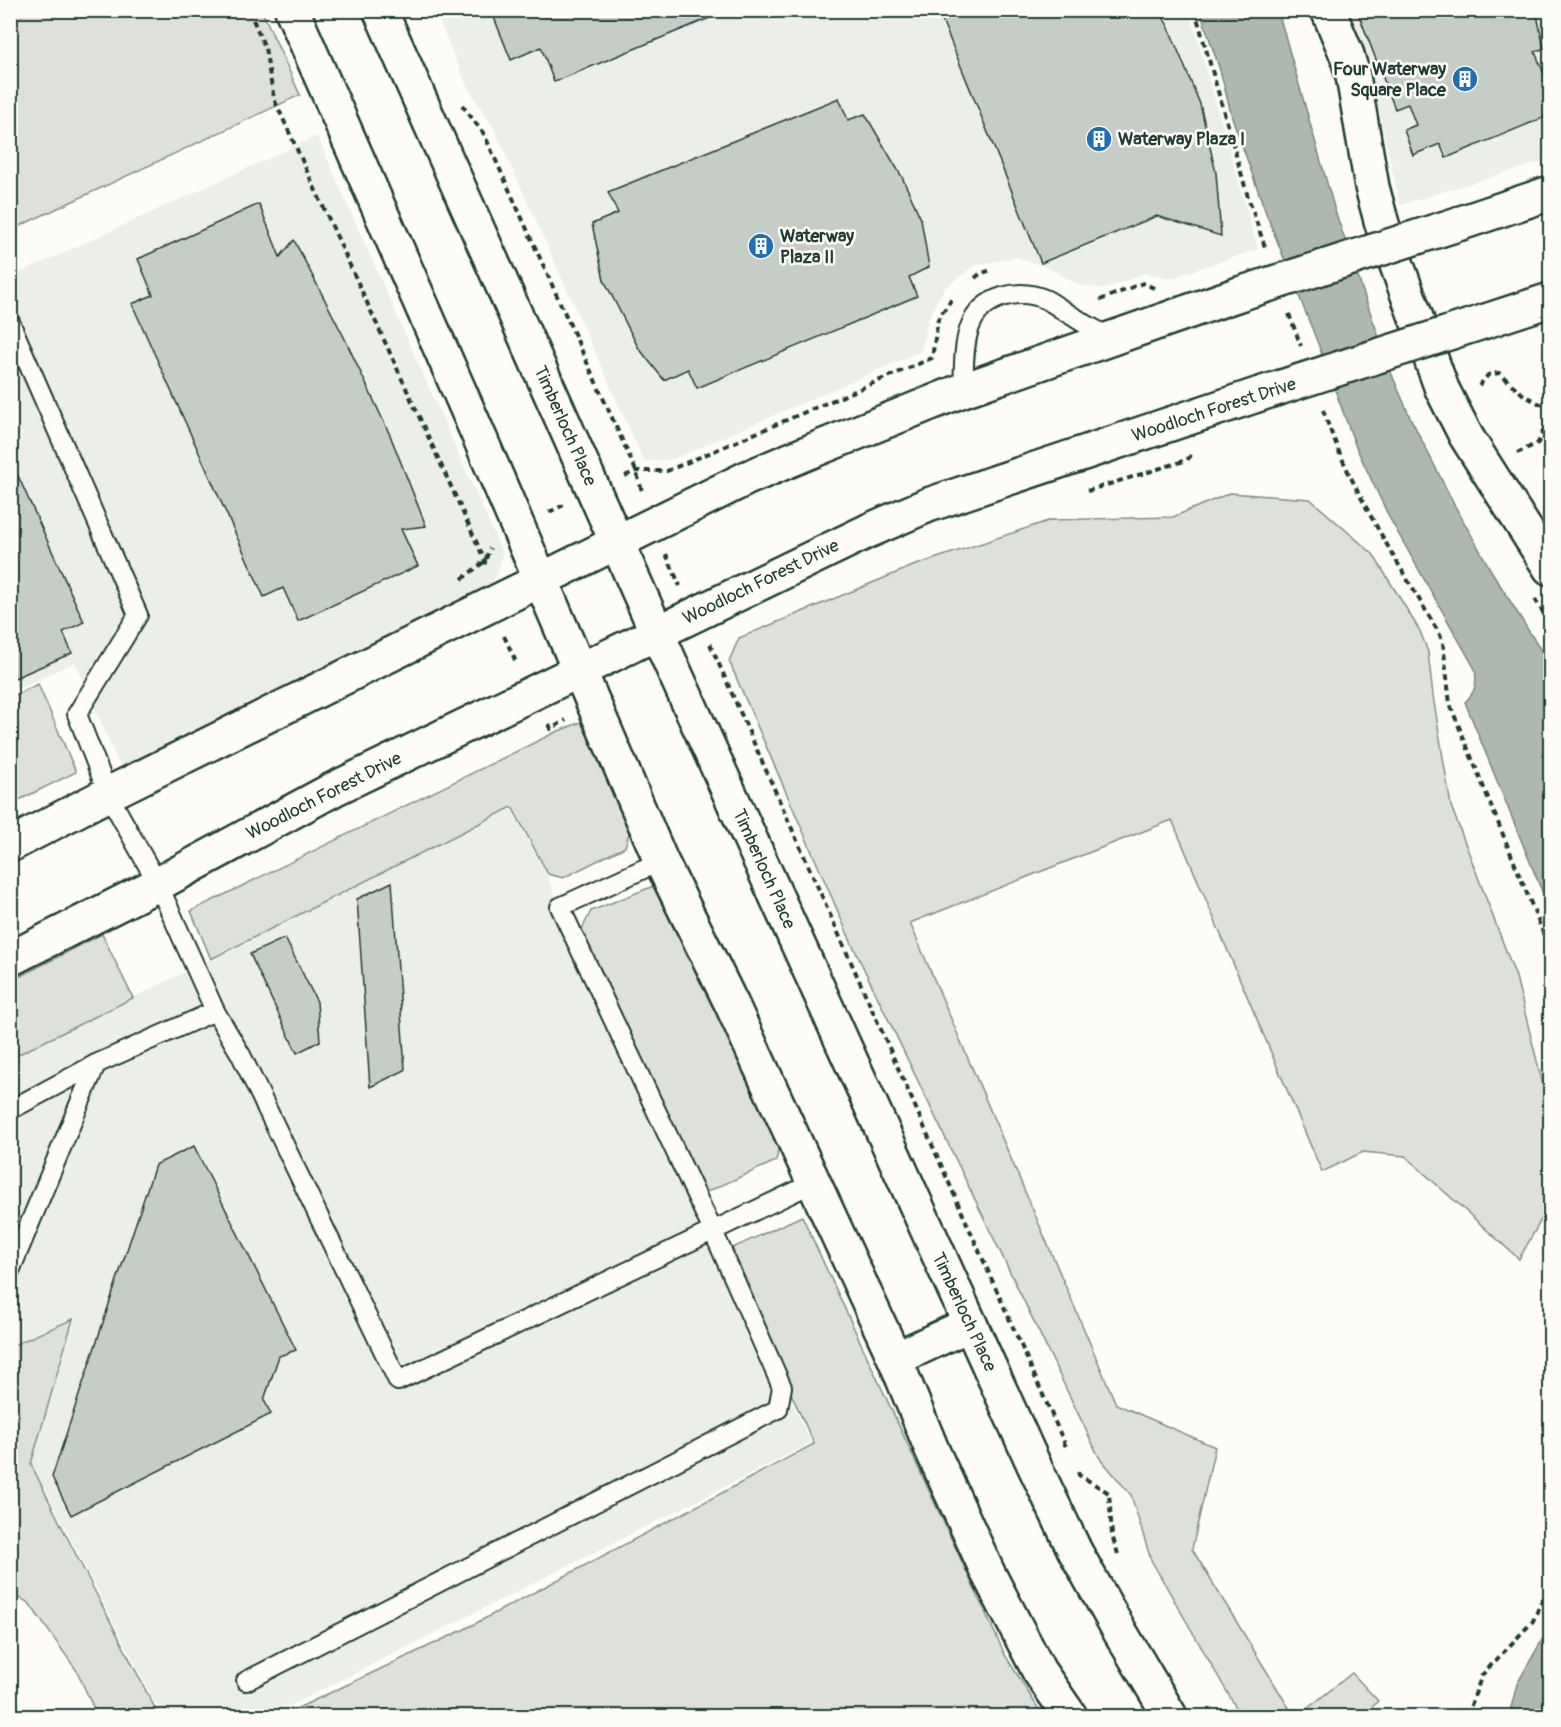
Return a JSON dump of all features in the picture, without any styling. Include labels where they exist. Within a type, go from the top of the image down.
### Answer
[{"type":"street","points":[[292,10],[518,526],[661,861],[732,1005],[895,1359],[932,1449],[988,1573],[1040,1671],[1070,1716]]},
{"type":"street","name":"Timberloch Place","points":[[380,10],[657,633],[1034,1465],[1076,1551],[1170,1716]]},
{"type":"street","points":[[1328,10],[1347,55],[1353,76],[1372,187],[1382,224],[1442,389],[1466,436],[1551,568]]},
{"type":"street","points":[[10,845],[108,794],[747,478],[963,390],[1239,294],[1551,193]]},
{"type":"street","name":"Woodloch Forest Drive","points":[[10,959],[158,885],[334,789],[868,531],[928,505],[1551,300]]},
{"type":"street","points":[[895,1359],[970,1324]]},
{"type":"lane","points":[[963,390],[969,328],[976,312],[998,298],[1026,293],[1046,300],[1110,338]]},
{"type":"lane","points":[[10,322],[138,615],[77,714],[108,794],[158,885],[215,1011],[241,1055],[398,1381],[813,1183]]},
{"type":"lane","points":[[246,1681],[778,1409],[782,1387],[713,1231],[560,907],[661,861]]},
{"type":"lane","points":[[10,1110],[96,1064],[215,1011]]},
{"type":"lane","points":[[10,1271],[96,1064]]},
{"type":"path","points":[[249,10],[266,48],[274,99],[485,561],[489,605],[551,729]]},
{"type":"path","points":[[1193,10],[1248,197],[1268,254]]},
{"type":"path","points":[[457,99],[484,134],[636,471],[653,526],[693,615]]},
{"type":"path","points":[[972,280],[981,273],[992,270]]},
{"type":"path","points":[[1096,302],[1143,283],[1162,292]]},
{"type":"path","points":[[485,561],[494,540],[518,526],[636,471],[667,471],[932,358],[938,319],[955,294]]},
{"type":"path","points":[[1288,309],[1304,353]]},
{"type":"path","points":[[1478,392],[1479,385],[1488,375],[1499,373],[1525,396],[1551,409]]},
{"type":"path","points":[[1323,408],[1339,455],[1358,492],[1440,635],[1452,712],[1551,950]]},
{"type":"path","points":[[1518,453],[1538,443],[1551,415]]},
{"type":"path","points":[[1515,446],[1520,460]]},
{"type":"path","points":[[1086,491],[1186,459],[1194,453]]},
{"type":"path","points":[[719,638],[709,642],[1069,1453]]},
{"type":"path","points":[[1074,1464],[1079,1475],[1109,1493],[1112,1535],[1119,1557]]},
{"type":"path","points":[[1467,1716],[1482,1675],[1533,1621],[1551,1582]]},
{"type":"shaded area","points":[[10,11],[262,11],[300,95],[11,230]]},
{"type":"shaded area","points":[[435,11],[1186,11],[1192,21],[1258,249],[1171,278],[1145,273],[1105,289],[1081,286],[1049,268],[1015,257],[973,266],[943,290],[928,319],[921,351],[671,460],[644,461],[495,130],[467,86]]},
{"type":"shaded area","points":[[1200,11],[1278,11],[1335,211],[1392,375],[1410,417],[1455,506],[1492,572],[1550,665],[1550,911],[1465,702],[1475,687],[1475,669],[1390,519],[1356,447],[1266,213],[1232,117],[1220,70]]},
{"type":"shaded area","name":"Four Waterway Square Place","points":[[1345,11],[1550,11],[1550,159],[1400,205],[1371,75]]},
{"type":"shaded area","points":[[317,136],[502,552],[499,569],[494,581],[449,609],[130,765],[119,764],[75,662],[11,692],[11,277]]},
{"type":"shaded area","points":[[1230,493],[1310,499],[1373,554],[1420,631],[1428,652],[1451,806],[1516,977],[1550,1113],[1550,1204],[1519,1259],[1405,1156],[1363,1152],[1322,1172],[1172,820],[910,923],[1116,1404],[1215,1447],[1192,1549],[1294,1716],[1241,1716],[1151,1560],[1131,1495],[1099,1457],[852,944],[729,661],[739,638],[913,566],[1051,520],[1173,517]]},
{"type":"shaded area","points":[[38,684],[76,772],[11,804],[11,697]]},
{"type":"shaded area","points":[[581,722],[631,827],[625,847],[563,878],[548,874],[512,807],[211,959],[191,911],[556,732]]},
{"type":"shaded area","points":[[511,809],[547,875],[559,907],[811,1443],[270,1716],[162,1716],[32,1464],[75,1317],[11,1345],[11,1059]]},
{"type":"shaded area","points":[[656,885],[779,1147],[776,1161],[700,1195],[580,933],[591,911]]},
{"type":"shaded area","points":[[102,934],[133,998],[11,1058],[11,981]]},
{"type":"shaded area","points":[[802,1216],[1005,1655],[1043,1716],[281,1716],[465,1629],[814,1444],[726,1251]]},
{"type":"shaded area","points":[[73,1319],[31,1464],[159,1716],[97,1716],[77,1671],[29,1603],[11,1593],[11,1346]]},
{"type":"shaded area","points":[[1550,1630],[1550,1716],[1509,1716],[1517,1684]]},
{"type":"shaded area","points":[[1352,1673],[1378,1701],[1364,1716],[1298,1716]]},
{"type":"building","points":[[491,10],[729,10],[554,82],[541,47],[511,60]]},
{"type":"building","name":"Waterway Plaza I","points":[[938,10],[1159,10],[1168,26],[1200,104],[1216,173],[1221,236],[1157,216],[1041,263]]},
{"type":"building","name":"Four Waterway Square Place","points":[[1357,10],[1536,10],[1544,48],[1535,52],[1550,88],[1550,95],[1545,97],[1550,115],[1446,158],[1440,144],[1413,155],[1404,130],[1416,125],[1408,104],[1395,109]]},
{"type":"building","name":"Waterway Plaza II","points":[[839,98],[848,120],[865,114],[902,177],[921,219],[929,267],[909,277],[917,296],[697,388],[688,369],[664,380],[638,347],[604,280],[592,224],[618,213],[608,192]]},
{"type":"building","points":[[259,204],[280,257],[294,240],[344,337],[390,435],[426,526],[401,529],[418,566],[298,621],[283,588],[264,597],[132,304],[153,295],[138,259]]},
{"type":"building","points":[[10,458],[84,622],[63,632],[72,653],[10,680]]},
{"type":"building","points":[[392,882],[405,1070],[370,1087],[357,899]]},
{"type":"building","points":[[285,938],[317,1002],[320,1041],[297,1053],[250,954]]},
{"type":"building","points":[[194,1146],[296,1350],[279,1356],[264,1400],[271,1414],[71,1515],[52,1477],[155,1165]]},
{"type":"place","name":"Four Waterway Square Place","points":[[1465,79]]},
{"type":"place","name":"Waterway Plaza I","points":[[1099,139]]},
{"type":"place","name":"Waterway Plaza II","points":[[761,246]]}]
